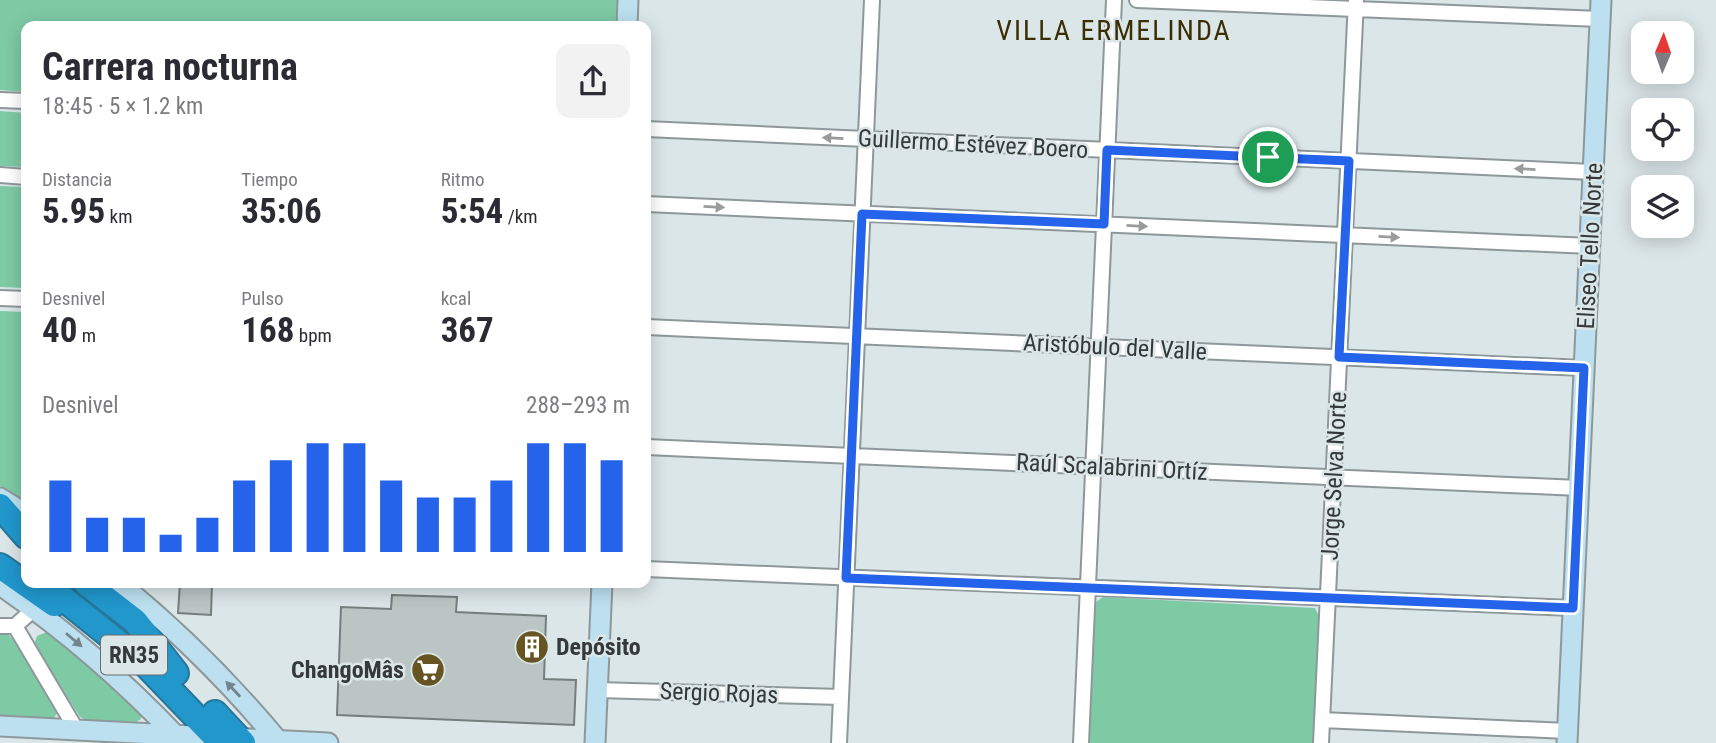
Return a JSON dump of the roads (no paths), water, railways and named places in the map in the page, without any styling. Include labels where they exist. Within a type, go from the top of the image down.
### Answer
[{"type":"highway","points":[[0,506],[21,530]]},
{"type":"highway","points":[[0,533],[21,548]]},
{"type":"highway","points":[[0,552],[21,567]]},
{"type":"highway","points":[[0,566],[21,581]]},
{"type":"highway","points":[[31,588],[74,618],[114,638]]},
{"type":"highway","name":"RN35","points":[[50,588],[114,638],[229,740]]},
{"type":"highway","name":"RN35","points":[[77,588],[132,632],[176,673],[229,740]]},
{"type":"highway","points":[[92,588],[135,621],[176,673]]},
{"type":"street","points":[[627,21],[628,0]]},
{"type":"street","points":[[839,743],[872,0]]},
{"type":"street","points":[[1081,743],[1114,0]]},
{"type":"street","points":[[1137,0],[1600,9]]},
{"type":"street","name":"Jorge Selva Norte","points":[[1321,743],[1356,4]]},
{"type":"street","name":"Eliseo Tello Norte","points":[[1567,737],[1600,9]]},
{"type":"street","points":[[0,100],[21,101]]},
{"type":"street","name":"Guillermo Estévez Boero","points":[[651,129],[1593,172]]},
{"type":"street","points":[[0,176],[21,177]]},
{"type":"street","points":[[651,204],[1590,246]]},
{"type":"street","points":[[0,298],[21,299]]},
{"type":"street","name":"Aristóbulo del Valle","points":[[651,327],[1584,368]]},
{"type":"street","name":"Raúl Scalabrini Ortíz","points":[[651,447],[1579,488]]},
{"type":"street","points":[[0,498],[21,511]]},
{"type":"street","points":[[651,569],[1573,608]]},
{"type":"street","points":[[0,585],[34,609],[114,675],[178,738]]},
{"type":"street","points":[[125,588],[204,658],[279,742]]},
{"type":"street","points":[[595,743],[602,588]]},
{"type":"street","points":[[0,626],[15,626],[34,609]]},
{"type":"street","points":[[15,626],[76,729]]},
{"type":"street","name":"Sergio Rojas","points":[[597,690],[841,697]]},
{"type":"street","points":[[1322,720],[1567,737]]},
{"type":"street","points":[[0,726],[76,729],[178,738],[328,743]]},
{"type":"place","name":"Depósito","points":[[532,647]]},
{"type":"place","name":"ChangoMâs","points":[[428,670]]},
{"type":"district","name":"VILLA ERMELINDA","points":[[1114,30]]}]
